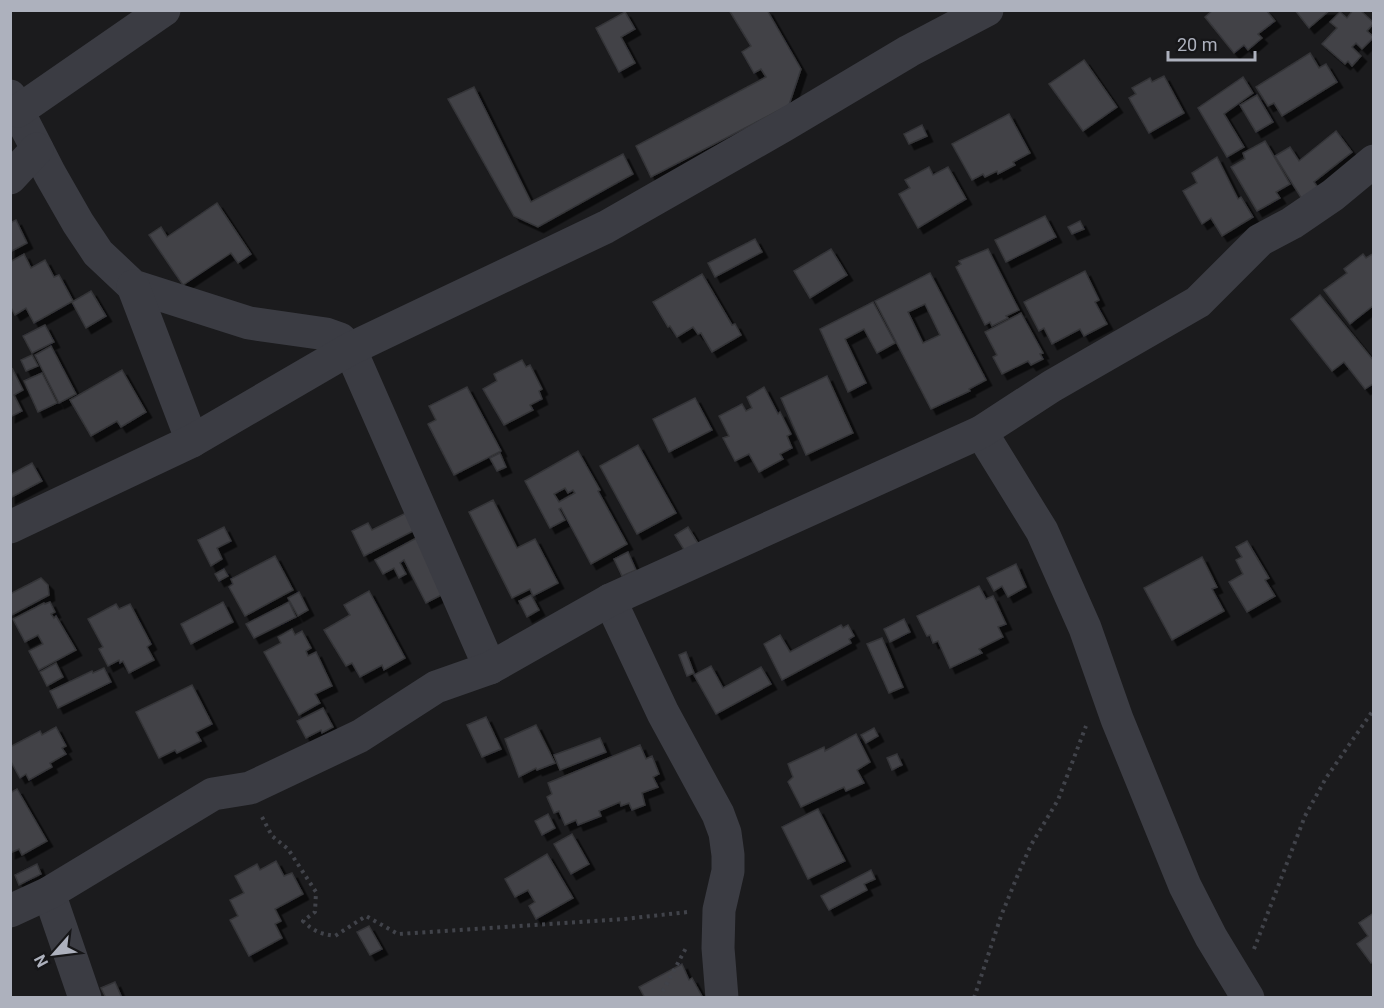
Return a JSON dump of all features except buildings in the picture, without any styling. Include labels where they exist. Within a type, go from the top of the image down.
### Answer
[{"type":"street","points":[[164,10],[14,104],[78,223],[93,246],[116,272],[133,286],[249,323],[327,334],[340,339],[350,349],[490,668]]},
{"type":"street","points":[[10,527],[192,441],[350,349],[606,227],[909,51],[987,10]]},
{"type":"street","points":[[10,178],[37,149]]},
{"type":"street","points":[[10,911],[49,893],[213,794],[250,788],[360,736],[436,687],[490,668],[610,600],[981,432],[1053,386],[1198,302],[1260,240],[1292,224],[1325,201],[1374,161]]},
{"type":"street","points":[[133,286],[192,441]]},
{"type":"street","points":[[981,432],[1042,531],[1085,628],[1117,719],[1185,886],[1211,937],[1245,991]]},
{"type":"street","points":[[610,600],[663,713],[722,824],[728,855],[728,872],[719,910],[718,948],[722,998]]},
{"type":"street","points":[[49,893],[85,998]]},
{"type":"path","points":[[1245,991],[1305,816],[1326,778],[1374,709]]},
{"type":"path","points":[[974,998],[1001,916],[1031,844],[1058,800],[1088,718]]},
{"type":"path","points":[[250,788],[249,795],[272,836],[288,849],[316,892],[315,912],[303,921],[309,928],[319,933],[335,936],[366,916],[398,934],[624,919],[719,910]]},
{"type":"path","points":[[659,998],[687,944]]}]
